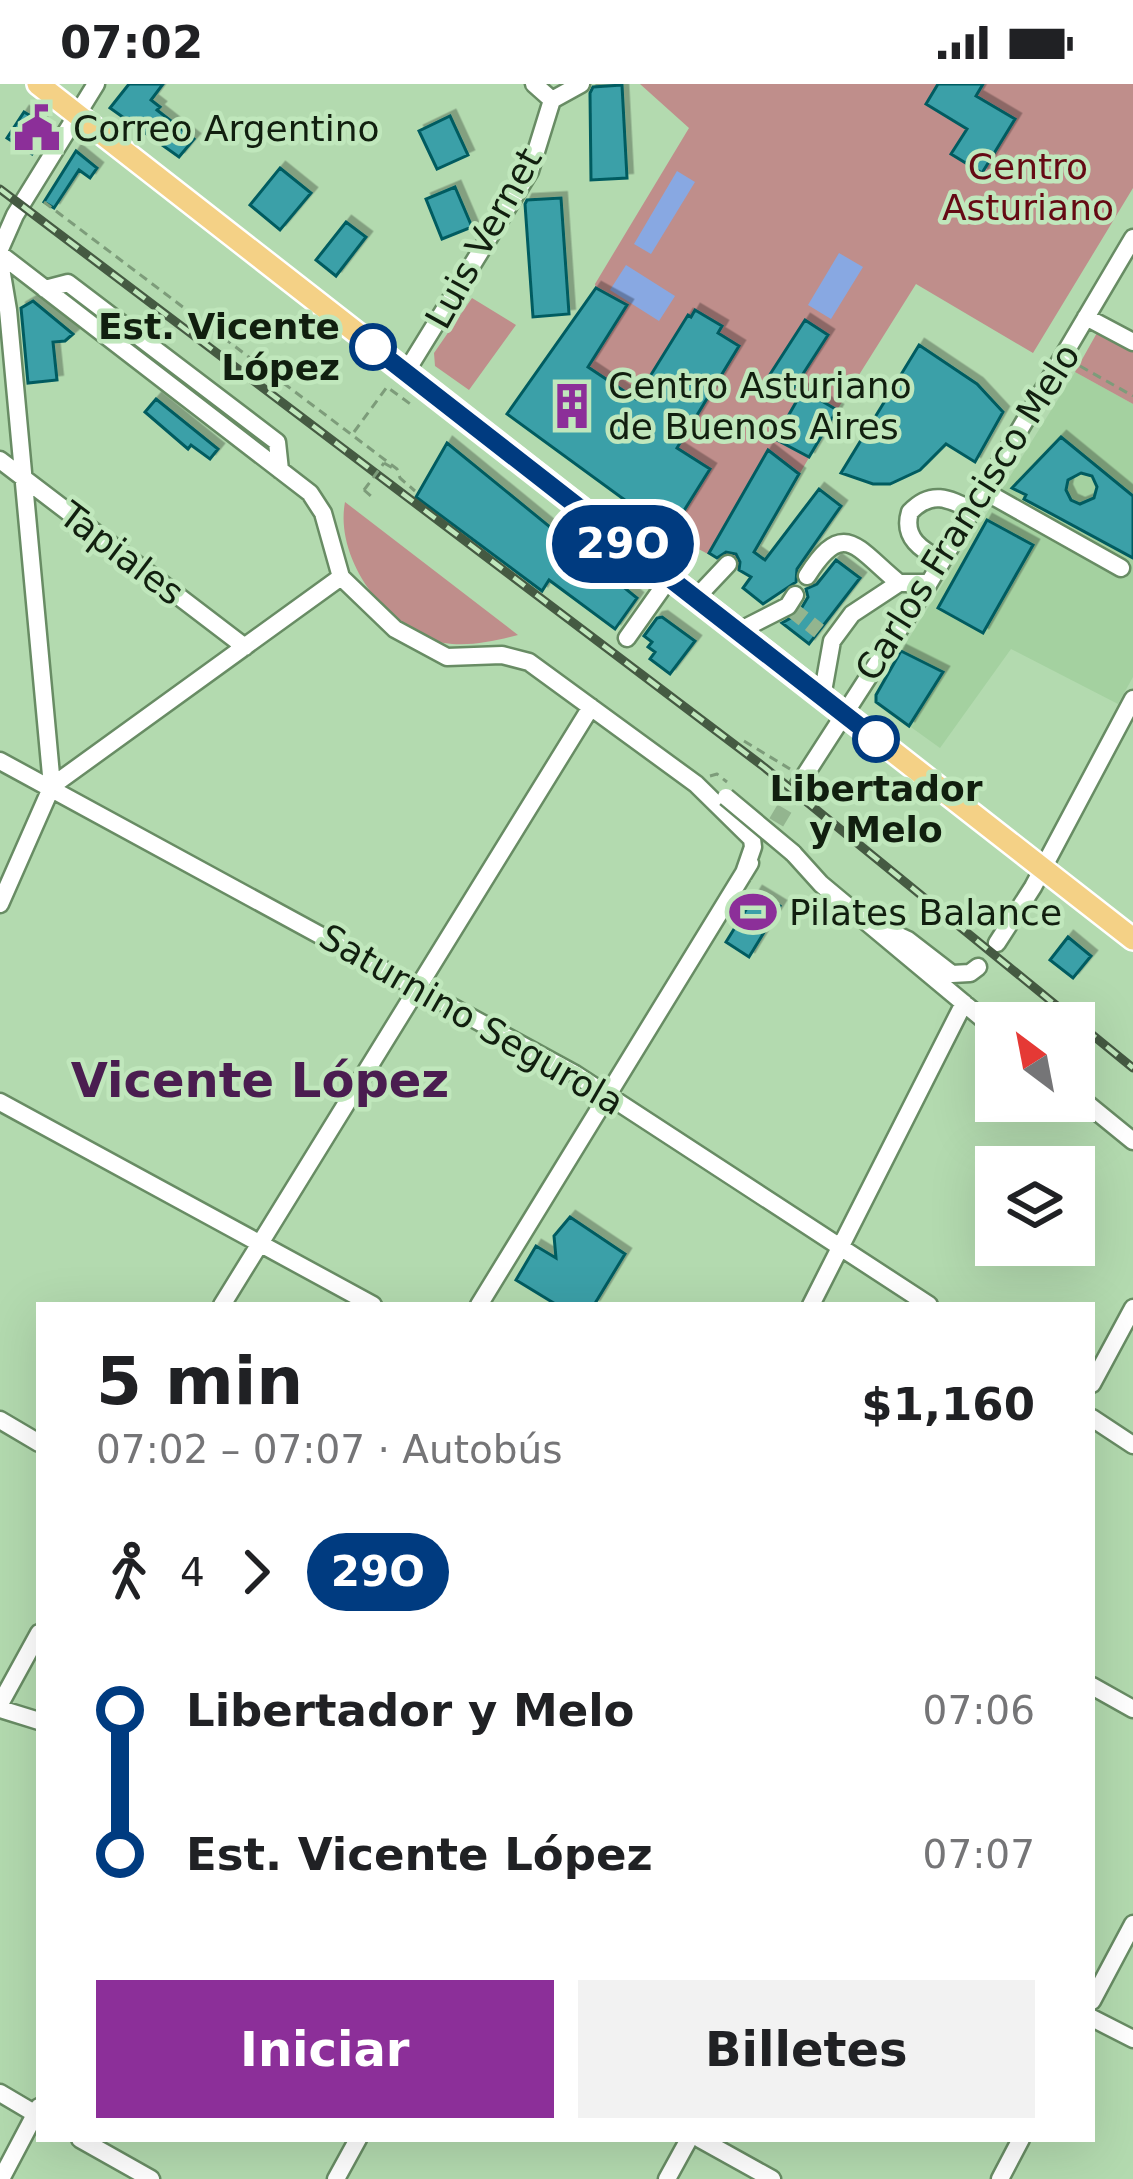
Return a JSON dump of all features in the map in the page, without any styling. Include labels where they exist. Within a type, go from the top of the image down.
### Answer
[{"type":"main road","points":[[38,84],[1133,939]]},
{"type":"street","points":[[0,904],[52,786],[0,255],[30,191],[96,84]]},
{"type":"street","points":[[534,84],[552,100],[581,84]]},
{"type":"street","name":"Luis Vernet","points":[[406,373],[530,171],[552,100]]},
{"type":"street","name":"Carlos Francisco Melo","points":[[794,777],[843,713],[929,583],[1133,238]]},
{"type":"street","points":[[0,255],[310,493],[323,513],[341,577],[382,618],[423,647],[447,657],[518,656],[539,667],[696,784],[752,839],[744,873]]},
{"type":"street","points":[[1086,317],[1133,342]]},
{"type":"street","name":"Tapiales","points":[[0,460],[245,647]]},
{"type":"street","points":[[984,491],[1120,568]]},
{"type":"street","points":[[942,561],[916,544],[908,532],[910,512],[937,496],[972,510]]},
{"type":"street","points":[[807,576],[825,547],[850,543],[899,583]]},
{"type":"street","points":[[694,600],[728,564]]},
{"type":"street","points":[[52,786],[341,577]]},
{"type":"street","points":[[627,638],[668,580]]},
{"type":"street","points":[[822,697],[826,636],[899,583],[929,583]]},
{"type":"street","points":[[737,632],[791,603]]},
{"type":"street","points":[[997,943],[1133,699]]},
{"type":"street","points":[[224,1302],[591,707]]},
{"type":"street","name":"Saturnino Segurola","points":[[0,761],[418,986],[610,1096],[924,1302]]},
{"type":"street","points":[[696,784],[726,797],[793,853],[821,884],[975,1012]]},
{"type":"street","points":[[481,1302],[764,843]]},
{"type":"street","points":[[872,926],[908,940],[952,974],[970,973],[978,967]]},
{"type":"street","points":[[813,1302],[964,1003]]},
{"type":"street","points":[[0,1102],[368,1302]]},
{"type":"street","points":[[1095,1110],[1133,1141]]},
{"type":"street","points":[[1095,1378],[1133,1308]]},
{"type":"street","points":[[0,1420],[36,1441]]},
{"type":"street","points":[[1095,1420],[1133,1445]]},
{"type":"street","points":[[36,1639],[0,1707],[36,1720]]},
{"type":"street","points":[[1095,1688],[1133,1709]]},
{"type":"street","points":[[1095,1995],[1133,1924]]},
{"type":"street","points":[[1095,2020],[1133,2039]]},
{"type":"street","points":[[0,2093],[36,2111]]},
{"type":"street","points":[[1,2179],[36,2116]]},
{"type":"street","points":[[85,2142],[151,2179]]},
{"type":"street","points":[[336,2179],[356,2142]]},
{"type":"street","points":[[667,2179],[687,2142]]},
{"type":"street","points":[[705,2142],[772,2179]]},
{"type":"street","points":[[1000,2179],[1019,2142]]},
{"type":"path","points":[[30,191],[397,469],[415,491]]},
{"type":"path","points":[[1063,356],[1133,396]]},
{"type":"path","points":[[378,380],[413,406]]},
{"type":"path","points":[[352,435],[387,387]]},
{"type":"path","points":[[373,498],[364,490],[384,463],[397,469]]},
{"type":"path","points":[[744,741],[794,777]]},
{"type":"shaded area","points":[[1075,372],[1133,404],[1133,677],[1118,704],[1011,649],[940,748],[876,702],[901,651]]},
{"type":"green space","name":"Centro Asturiano","points":[[640,84],[1133,84],[1133,188],[1033,353],[916,284],[742,572],[670,534],[590,473],[557,345],[596,289],[689,128]]},
{"type":"green space","points":[[472,298],[516,325],[469,390],[435,366],[434,353]]},
{"type":"green space","points":[[1098,331],[1133,350],[1133,404],[1075,372]]},
{"type":"green space","points":[[345,502],[518,635],[453,644],[423,636],[403,624],[369,590],[357,569],[348,547]]},
{"type":"water","points":[[677,171],[695,182],[651,254],[634,244]]},
{"type":"water","points":[[839,253],[863,267],[831,319],[808,305]]},
{"type":"water","points":[[626,265],[675,296],[659,321],[610,290]]},
{"type":"building","points":[[129,84],[163,84],[151,100],[194,139],[179,157],[110,108]]},
{"type":"building","points":[[938,84],[983,84],[976,96],[1015,119],[982,173],[951,154],[967,129],[926,104]]},
{"type":"building","points":[[622,85],[627,178],[591,180],[590,93],[593,87]]},
{"type":"building","points":[[24,112],[41,122],[43,136],[32,154],[7,138]]},
{"type":"building","points":[[450,116],[468,155],[437,169],[419,131]]},
{"type":"building","points":[[76,151],[97,168],[90,178],[79,170],[54,208],[44,202]]},
{"type":"building","points":[[280,168],[311,193],[280,230],[250,205]]},
{"type":"building","points":[[455,187],[472,227],[442,239],[426,199]]},
{"type":"building","points":[[561,198],[569,314],[533,317],[525,204],[527,200]]},
{"type":"building","points":[[346,222],[366,237],[336,276],[316,260]]},
{"type":"building","points":[[596,288],[627,305],[588,367],[636,399],[695,310],[722,326],[718,333],[739,346],[677,448],[710,469],[670,533],[507,414]]},
{"type":"building","points":[[33,301],[73,334],[53,342],[57,380],[28,383],[21,308]]},
{"type":"building","points":[[805,320],[828,335],[790,394],[767,379]]},
{"type":"building","points":[[919,345],[977,384],[1003,412],[975,462],[946,444],[920,470],[890,484],[873,484],[841,473]]},
{"type":"building","points":[[803,390],[837,410],[809,457],[775,439]]},
{"type":"building","points":[[156,399],[218,449],[210,459],[191,445],[188,449],[145,412]]},
{"type":"building","points":[[1061,437],[1133,496],[1133,558],[1024,499],[1026,495],[1012,488]],"holes":[[[1081,473],[1092,476],[1097,487],[1094,498],[1080,504],[1071,500],[1068,480]]]},
{"type":"building","points":[[447,443],[637,598],[615,629],[549,580],[542,591],[416,497]]},
{"type":"building","points":[[768,450],[799,474],[754,552],[765,560],[819,489],[841,506],[797,569],[796,582],[763,604],[743,588],[751,577],[739,570],[736,554],[726,552],[717,558],[709,553]]},
{"type":"building","points":[[987,520],[1033,545],[983,633],[938,608]]},
{"type":"building","points":[[836,560],[860,578],[809,644],[782,623],[798,614],[808,597],[806,589],[817,584]]},
{"type":"building","points":[[662,617],[695,641],[670,674],[650,659],[655,652],[644,636]]},
{"type":"building","points":[[901,651],[943,672],[909,726],[876,702]]},
{"type":"building","points":[[757,892],[780,906],[749,957],[726,942]]},
{"type":"building","points":[[1068,937],[1091,956],[1073,978],[1050,960]]},
{"type":"building","points":[[570,1217],[625,1254],[596,1302],[552,1302],[516,1280],[536,1246],[556,1258],[554,1236]]},
{"type":"tunnel","points":[[791,609],[819,631]]},
{"type":"tunnel","points":[[764,843],[798,786]]},
{"type":"railway","points":[[0,189],[764,767],[1133,1068]]},
{"type":"bus line","name":"29O","points":[[373,347],[876,739]]},
{"type":"place","name":"Correo Argentino","points":[[37,128]]},
{"type":"place","name":"Est. Vicente López","points":[[373,347]]},
{"type":"place","name":"Centro Asturiano de Buenos Aires","points":[[572,406]]},
{"type":"place","name":"Libertador y Melo","points":[[876,739]]},
{"type":"place","name":"Pilates Balance","points":[[753,912]]},
{"type":"district","name":"Vicente López","points":[[260,1080]]}]
